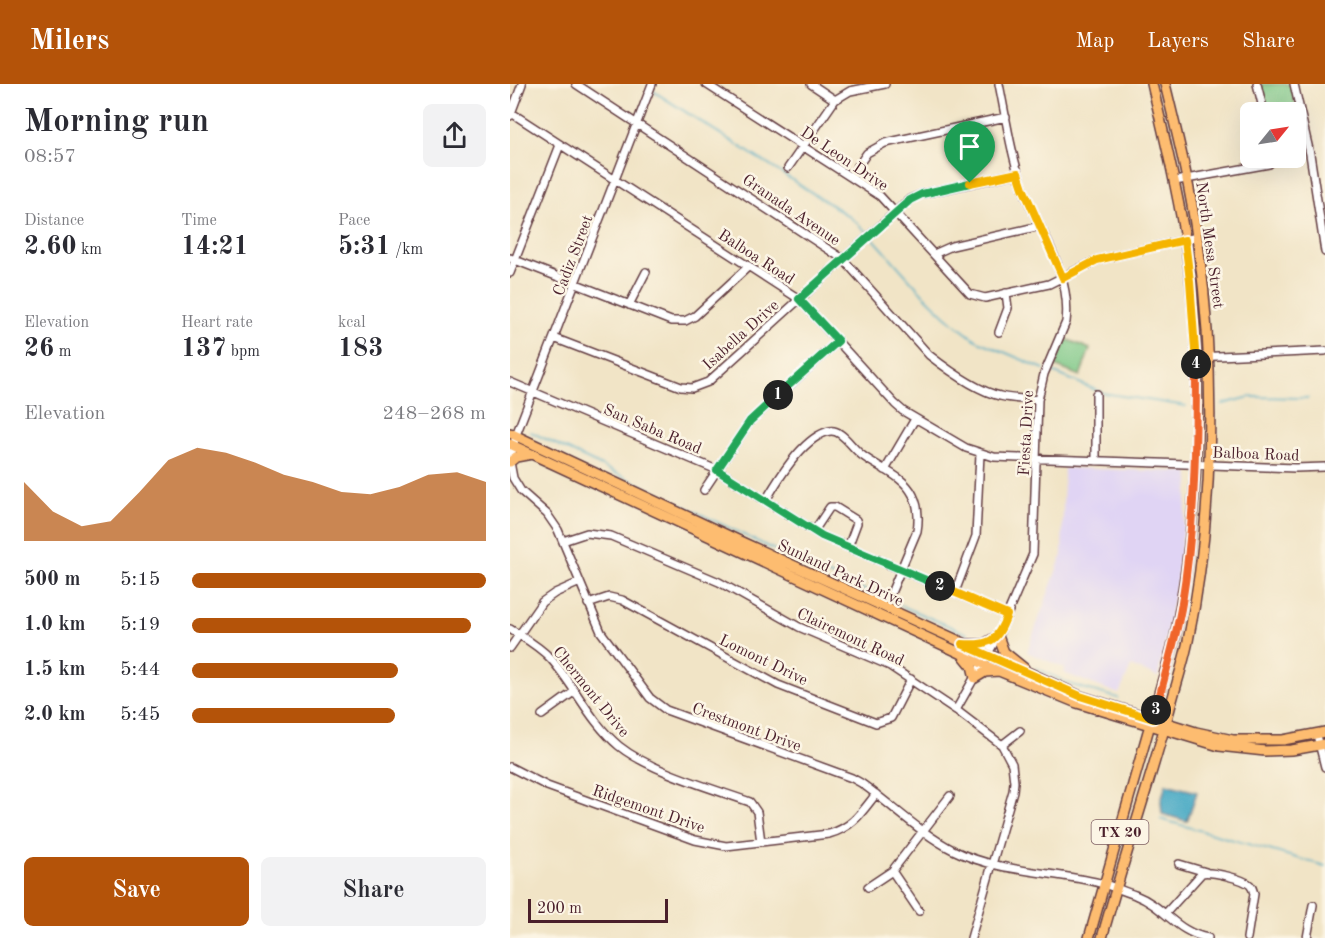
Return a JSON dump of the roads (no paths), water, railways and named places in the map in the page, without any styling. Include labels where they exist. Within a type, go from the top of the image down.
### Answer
[{"type":"main road","name":"North Mesa Street","points":[[1089,938],[1175,637],[1190,537],[1196,464],[1196,357],[1185,240],[1175,181],[1152,84]]},
{"type":"main road","name":"North Mesa Street","points":[[1102,938],[1188,642],[1203,540],[1208,464],[1209,356],[1197,237],[1187,179],[1165,84]]},
{"type":"main road","name":"Sunland Park Drive","points":[[513,439],[533,454],[961,648],[1034,676],[1078,700]]},
{"type":"main road","name":"Sunland Park Drive","points":[[513,439],[961,648]]},
{"type":"main road","points":[[510,462],[522,455],[533,454]]},
{"type":"main road","points":[[1190,537],[1203,540]]},
{"type":"main road","points":[[999,671],[986,672],[975,678],[972,665],[961,648],[984,644],[998,636],[1004,652],[1034,676]]},
{"type":"main road","points":[[1175,637],[1188,642]]},
{"type":"main road","name":"Sunland Park Drive","points":[[986,659],[999,671],[1078,700],[1165,727],[1215,736],[1250,746]]},
{"type":"main road","points":[[1250,746],[1321,734]]},
{"type":"main road","points":[[1250,746],[1285,750],[1322,745]]},
{"type":"street","points":[[510,113],[522,84]]},
{"type":"street","name":"Granada Avenue","points":[[576,84],[843,259],[929,355],[944,366],[987,392],[1000,397],[1038,399]]},
{"type":"street","name":"De Leon Drive","points":[[706,84],[880,196],[970,294],[985,298],[1049,284],[1097,260],[1197,237]]},
{"type":"street","points":[[811,84],[835,100]]},
{"type":"street","points":[[788,168],[835,100],[850,91],[884,84]]},
{"type":"street","name":"Fiesta Drive","points":[[956,710],[998,636],[1033,554],[1038,399],[1048,363],[1066,322],[1067,313],[1063,278],[1018,173],[999,84]]},
{"type":"street","points":[[1257,84],[1262,102]]},
{"type":"street","points":[[1294,84],[1310,154],[1325,252]]},
{"type":"street","name":"Cadiz Street","points":[[513,439],[534,391],[651,88]]},
{"type":"street","name":"Balboa Road","points":[[510,113],[799,299],[895,405],[953,441],[980,454],[1036,459],[1295,468],[1325,467]]},
{"type":"street","points":[[851,176],[867,153],[885,143],[1006,117]]},
{"type":"street","points":[[510,273],[512,259],[560,145]]},
{"type":"street","points":[[1175,181],[1247,168]]},
{"type":"street","name":"Isabella Drive","points":[[554,338],[681,387],[692,388],[708,382],[910,200],[922,194],[1018,173]]},
{"type":"street","points":[[934,254],[944,248],[1040,226]]},
{"type":"street","points":[[512,259],[671,321],[685,321],[695,316],[749,266]]},
{"type":"street","points":[[629,305],[646,272]]},
{"type":"street","points":[[999,332],[1008,308],[1006,293]]},
{"type":"street","points":[[704,490],[750,421],[838,341]]},
{"type":"street","points":[[1196,357],[1325,351]]},
{"type":"street","name":"San Saba Road","points":[[510,382],[717,470],[814,531],[1007,615]]},
{"type":"street","points":[[1096,394],[1096,460]]},
{"type":"street","points":[[885,470],[915,419]]},
{"type":"street","points":[[766,500],[788,465],[805,448],[825,432],[832,431],[840,434],[864,458],[907,486],[913,495],[918,511],[917,531],[891,593]]},
{"type":"street","points":[[510,462],[513,439]]},
{"type":"street","points":[[955,592],[976,536],[980,454]]},
{"type":"street","name":"Crestmont Drive","points":[[510,462],[516,484],[547,514],[563,540],[588,604],[606,638],[643,690],[658,706],[852,778],[954,850],[992,863],[1027,871],[1105,884],[1152,903],[1186,931],[1208,938]]},
{"type":"street","points":[[814,531],[827,510],[835,507],[858,523],[848,547]]},
{"type":"street","name":"Clairemont Road","points":[[563,540],[587,533],[611,536],[719,582],[799,627],[890,666],[956,710],[1002,745]]},
{"type":"street","points":[[510,648],[542,602],[555,592],[580,582]]},
{"type":"street","name":"Lomont Drive","points":[[588,604],[609,597],[622,600],[778,685],[876,723],[891,718],[910,679]]},
{"type":"street","name":"Chermont Drive","points":[[510,629],[534,644],[552,660],[602,728],[629,753],[653,766],[750,802],[757,812],[761,842]]},
{"type":"street","points":[[542,715],[575,691]]},
{"type":"street","points":[[971,938],[1014,782],[1010,758],[1002,745],[1020,731]]},
{"type":"street","points":[[1321,734],[1325,766]]},
{"type":"street","name":"Ridgemont Drive","points":[[510,767],[547,786],[695,840],[726,846],[829,834],[843,830],[854,822],[876,794]]},
{"type":"street","points":[[868,887],[892,871],[950,796]]},
{"type":"street","points":[[1179,864],[1246,882],[1253,888],[1247,938]]},
{"type":"street","points":[[892,871],[919,911]]},
{"type":"street","points":[[1166,913],[1199,874],[1206,872]]},
{"type":"street","points":[[1307,938],[1313,905]]},
{"type":"water","points":[[1166,784],[1197,792],[1187,821],[1162,814],[1161,801]]},
{"type":"waterway","points":[[653,91],[850,217],[869,234]]},
{"type":"waterway","points":[[872,237],[922,293],[963,331],[978,341],[1044,369]]},
{"type":"waterway","points":[[1048,370],[1103,393],[1186,406]]},
{"type":"waterway","points":[[1223,404],[1250,397],[1308,398]]},
{"type":"waterway","points":[[531,432],[808,566],[968,634]]},
{"type":"waterway","points":[[1036,668],[1072,685],[1118,698]]},
{"type":"waterway","points":[[1160,819],[1325,866]]}]
